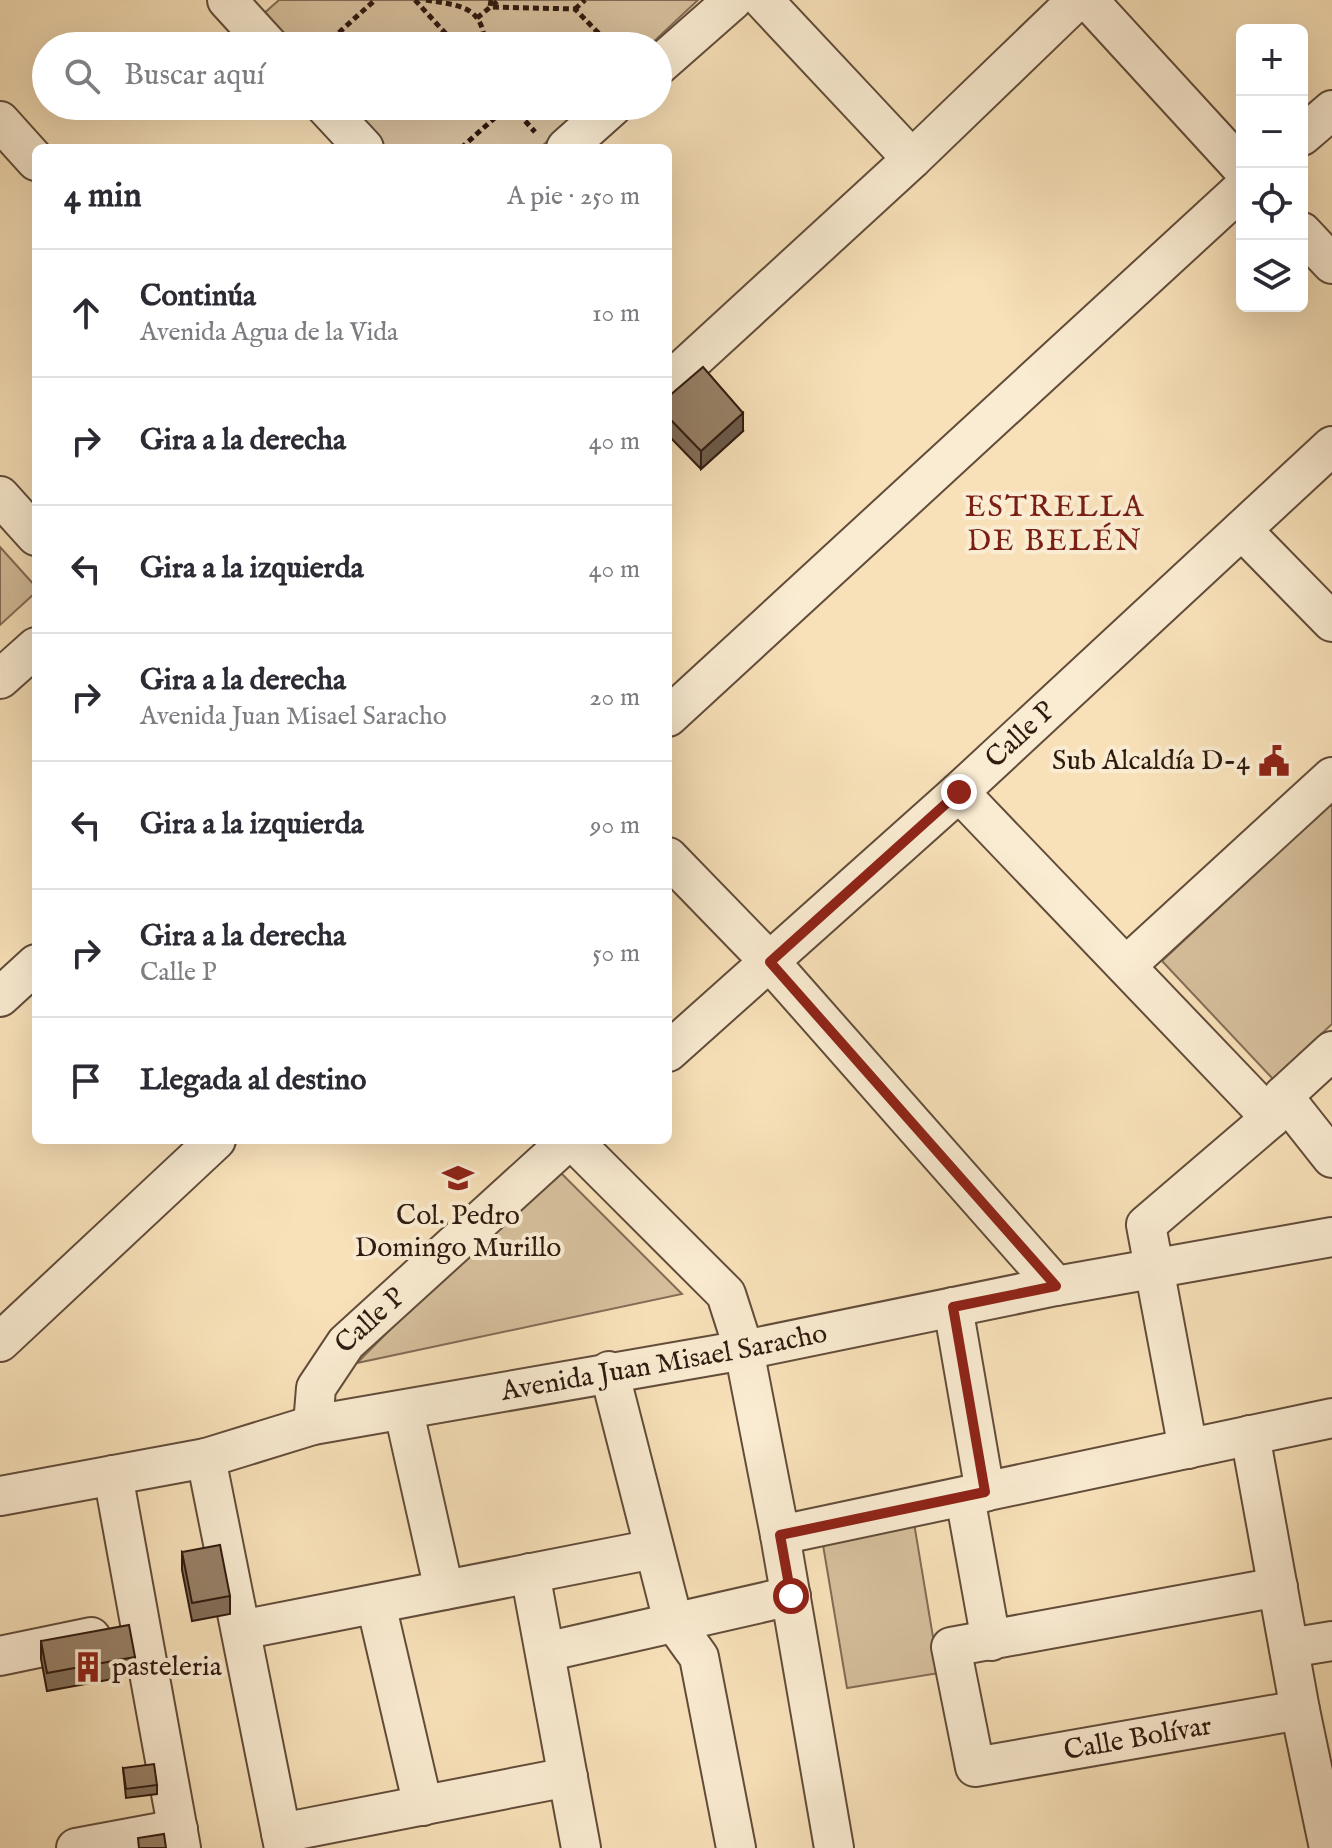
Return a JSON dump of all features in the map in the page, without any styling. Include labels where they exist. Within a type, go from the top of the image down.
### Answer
[{"type":"street","points":[[672,54],[733,0]]},
{"type":"street","points":[[763,0],[912,159]]},
{"type":"street","points":[[672,379],[912,159],[1077,0]]},
{"type":"street","points":[[1088,0],[1236,161]]},
{"type":"street","points":[[237,3],[259,32]]},
{"type":"street","points":[[1308,131],[1332,110]]},
{"type":"street","points":[[338,120],[360,144]]},
{"type":"street","points":[[554,143],[591,120]]},
{"type":"street","points":[[0,121],[32,157]]},
{"type":"street","points":[[672,713],[1236,195]]},
{"type":"street","points":[[1308,238],[1332,264]]},
{"type":"street","name":"Calle P","points":[[672,1048],[959,792],[1332,446]]},
{"type":"street","points":[[0,496],[32,532]]},
{"type":"street","points":[[1242,530],[1332,622]]},
{"type":"street","points":[[0,679],[32,651]]},
{"type":"street","points":[[1127,965],[1332,777]]},
{"type":"street","points":[[959,792],[1127,965],[1332,1158]]},
{"type":"street","points":[[672,861],[770,962],[1056,1286]]},
{"type":"street","points":[[0,997],[32,968]]},
{"type":"street","points":[[1188,1449],[1146,1225],[1277,1107],[1332,1051]]},
{"type":"street","points":[[0,1342],[212,1144]]},
{"type":"street","name":"Calle P","points":[[313,1425],[316,1388],[346,1343],[566,1144]]},
{"type":"street","points":[[574,1144],[726,1294],[744,1350],[780,1535],[834,1848]]},
{"type":"street","name":"Avenida Juan Misael Saracho","points":[[0,1496],[206,1458],[313,1425],[404,1412],[609,1371],[744,1350],[1056,1286],[1332,1237]]},
{"type":"street","points":[[953,1307],[991,1641],[1278,1587]]},
{"type":"street","points":[[609,1371],[673,1621],[699,1657],[736,1848]]},
{"type":"street","points":[[404,1412],[444,1590]]},
{"type":"street","points":[[780,1535],[1332,1418]]},
{"type":"street","points":[[1250,1435],[1300,1710],[1329,1848]]},
{"type":"street","points":[[206,1458],[282,1841],[423,1806],[568,1777]]},
{"type":"street","points":[[76,1848],[179,1838],[113,1475]]},
{"type":"street","points":[[241,1630],[654,1549]]},
{"type":"street","points":[[530,1573],[581,1848]]},
{"type":"street","points":[[545,1652],[791,1596]]},
{"type":"street","points":[[376,1604],[423,1806]]},
{"type":"street","points":[[0,1656],[140,1627]]},
{"type":"street","name":"Calle Bolívar","points":[[991,1641],[951,1647],[975,1767],[1300,1710]]},
{"type":"street","points":[[1289,1648],[1332,1641]]},
{"type":"path","points":[[340,32],[375,0]]},
{"type":"path","points":[[415,0],[444,32]]},
{"type":"path","points":[[426,0],[468,8],[484,26],[484,32]]},
{"type":"path","points":[[477,18],[490,4],[499,0]]},
{"type":"path","points":[[575,9],[585,0]]},
{"type":"path","points":[[490,4],[575,9],[597,32]]},
{"type":"path","points":[[466,144],[494,120]]},
{"type":"path","points":[[527,120],[554,143]]},
{"type":"shaded area","points":[[279,0],[698,0],[664,32],[262,32],[253,23]]},
{"type":"shaded area","points":[[345,120],[570,120],[544,144],[368,144]]},
{"type":"shaded area","points":[[0,547],[32,583],[32,596],[0,625]]},
{"type":"shaded area","points":[[1332,802],[1332,1024],[1273,1079],[1162,961]]},
{"type":"shaded area","points":[[553,1165],[682,1294],[357,1363]]},
{"type":"shaded area","points":[[914,1523],[939,1673],[847,1688],[822,1539]]},
{"type":"building","points":[[703,367],[743,413],[701,451],[672,421],[672,394]]},
{"type":"building","points":[[220,1545],[230,1596],[192,1603],[182,1552]]},
{"type":"building","points":[[129,1625],[135,1657],[47,1673],[41,1641]]},
{"type":"building","points":[[154,1764],[157,1785],[126,1789],[123,1768]]},
{"type":"building","points":[[164,1834],[166,1848],[139,1848],[138,1838]]},
{"type":"place","name":"Sub Alcaldía D-4","points":[[1274,761]]},
{"type":"place","name":"Col. Pedro Domingo Murillo","points":[[458,1178]]},
{"type":"place","name":"pasteleria","points":[[88,1667]]},
{"type":"district","name":"ESTRELLA DE BELÉN","points":[[1055,525]]},
{"type":"route","points":[[791,1596],[780,1535],[985,1492],[953,1307],[1056,1286],[770,962],[959,792]]}]
